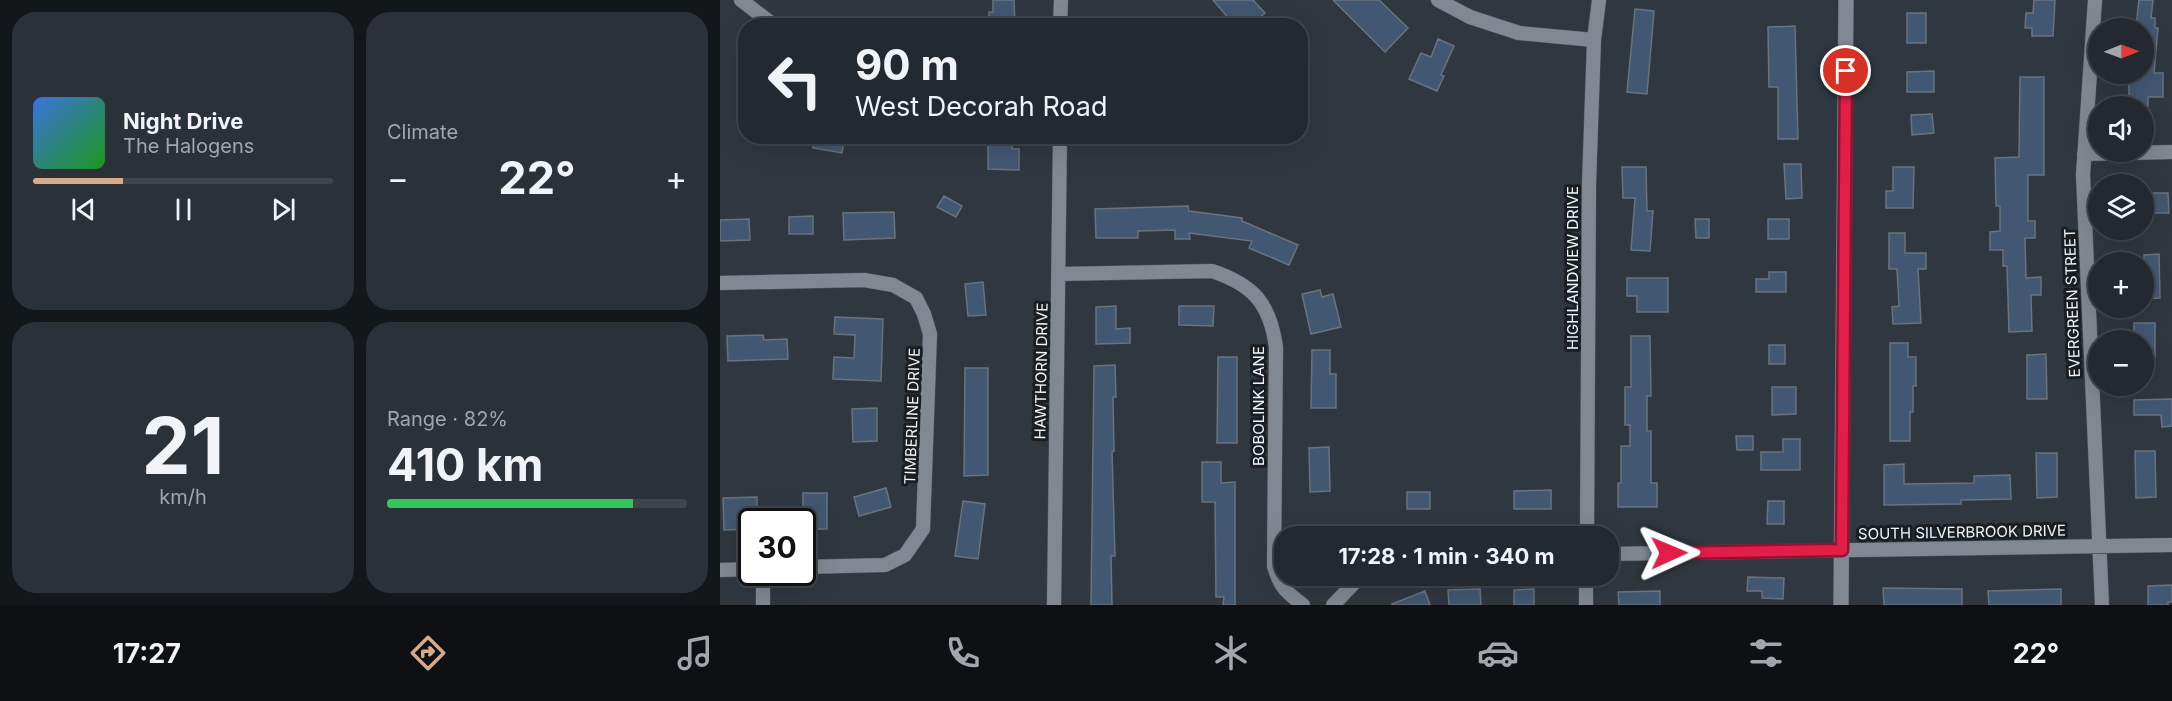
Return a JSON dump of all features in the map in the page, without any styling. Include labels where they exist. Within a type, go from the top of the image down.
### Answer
[{"type":"street","points":[[741,0],[765,18]]},
{"type":"street","points":[[1060,18],[1061,0]]},
{"type":"street","points":[[1438,0],[1470,17],[1519,33],[1594,40]]},
{"type":"street","name":"HIGHLANDVIEW DRIVE","points":[[1587,526],[1589,184],[1594,40],[1599,0]]},
{"type":"street","points":[[1841,605],[1846,0]]},
{"type":"street","name":"EVERGREEN STREET","points":[[2095,0],[2084,154],[2085,226],[2102,605]]},
{"type":"street","name":"HAWTHORN DRIVE","points":[[1054,605],[1060,144]]},
{"type":"street","points":[[2084,154],[2172,152]]},
{"type":"street","name":"BOBOLINK LANE","points":[[1059,274],[1212,271],[1245,285],[1258,298],[1274,330],[1276,347],[1274,566],[1279,581],[1287,593],[1303,605]]},
{"type":"street","name":"TIMBERLINE DRIVE","points":[[720,283],[864,280],[893,285],[916,298],[924,314],[930,334],[926,497],[923,529],[905,555],[885,565],[816,567]]},
{"type":"street","name":"SOUTH SILVERBROOK DRIVE","points":[[1619,554],[2172,545]]},
{"type":"street","points":[[720,570],[738,569]]},
{"type":"street","points":[[763,586],[763,605]]},
{"type":"street","points":[[1333,605],[1351,586]]},
{"type":"street","points":[[1586,586],[1586,605]]},
{"type":"building","points":[[993,0],[1014,0],[1015,18],[989,18],[989,12],[993,12]]},
{"type":"building","points":[[1213,0],[1253,0],[1265,13],[1259,18],[1228,18]]},
{"type":"building","points":[[1333,0],[1379,0],[1408,28],[1385,52]]},
{"type":"building","points":[[2034,0],[2055,0],[2053,36],[2032,36],[2032,28],[2025,28],[2026,13],[2033,13]]},
{"type":"building","points":[[2139,0],[2153,0],[2151,18],[2137,18]]},
{"type":"building","points":[[1635,9],[1654,11],[1647,94],[1627,92]]},
{"type":"building","points":[[1907,13],[1926,13],[1926,43],[1907,43]]},
{"type":"building","points":[[2154,18],[2155,28],[2158,28],[2154,73]]},
{"type":"building","points":[[1795,26],[1798,139],[1778,139],[1778,87],[1769,87],[1768,27]]},
{"type":"building","points":[[1438,39],[1454,46],[1441,75],[1444,76],[1437,91],[1409,79],[1421,53],[1431,57]]},
{"type":"building","points":[[1934,71],[1934,92],[1907,92],[1907,72]]},
{"type":"building","points":[[2154,73],[2163,73],[2163,97],[2129,96],[2129,84],[2154,84]]},
{"type":"building","points":[[2020,77],[2044,77],[2044,175],[2028,175],[2028,221],[2035,221],[2035,238],[2025,238],[2026,278],[2041,277],[2041,295],[2031,295],[2032,331],[2009,332],[2007,266],[2003,266],[2003,250],[1990,250],[1990,232],[2000,231],[2000,206],[1996,206],[1995,158],[2019,157]]},
{"type":"building","points":[[1932,114],[1934,133],[1912,135],[1911,115]]},
{"type":"building","points":[[814,144],[844,144],[842,153],[813,148]]},
{"type":"building","points":[[988,144],[1012,144],[1012,149],[1019,149],[1019,170],[988,169]]},
{"type":"building","points":[[1784,164],[1801,164],[1802,198],[1786,199]]},
{"type":"building","points":[[1622,167],[1646,167],[1647,211],[1653,211],[1650,251],[1631,250],[1635,198],[1623,198]]},
{"type":"building","points":[[1893,167],[1914,167],[1913,208],[1886,208],[1886,191],[1893,191]]},
{"type":"building","points":[[2154,193],[2168,193],[2169,213],[2154,213]]},
{"type":"building","points":[[944,196],[962,206],[956,217],[937,207]]},
{"type":"building","points":[[1188,206],[1189,211],[1242,218],[1242,221],[1298,245],[1289,265],[1249,248],[1252,241],[1189,233],[1190,239],[1175,239],[1175,230],[1138,231],[1138,238],[1096,238],[1095,209]]},
{"type":"building","points":[[894,212],[895,238],[844,240],[843,213]]},
{"type":"building","points":[[813,216],[813,234],[789,234],[789,217]]},
{"type":"building","points":[[749,219],[750,240],[720,241],[720,220]]},
{"type":"building","points":[[1695,219],[1709,219],[1709,238],[1696,238]]},
{"type":"building","points":[[1768,219],[1789,219],[1789,239],[1768,239]]},
{"type":"building","points":[[1889,233],[1905,233],[1905,253],[1926,253],[1926,269],[1918,269],[1921,323],[1893,324],[1892,307],[1899,306],[1897,269],[1889,269]]},
{"type":"building","points":[[2154,254],[2159,254],[2160,298],[2154,298]]},
{"type":"building","points":[[1769,272],[1786,272],[1786,292],[1756,292],[1756,279],[1769,279]]},
{"type":"building","points":[[1627,278],[1668,278],[1668,312],[1637,312],[1637,296],[1627,296]]},
{"type":"building","points":[[983,282],[986,315],[968,316],[965,284]]},
{"type":"building","points":[[1320,290],[1322,297],[1333,294],[1341,327],[1311,334],[1302,294]]},
{"type":"building","points":[[1116,306],[1116,329],[1130,328],[1130,343],[1096,344],[1096,307]]},
{"type":"building","points":[[1179,306],[1214,306],[1213,326],[1179,325]]},
{"type":"building","points":[[835,317],[883,319],[881,381],[833,379],[834,357],[854,358],[855,335],[834,334]]},
{"type":"building","points":[[2134,323],[2155,323],[2155,357],[2154,330],[2134,330]]},
{"type":"building","points":[[763,335],[764,340],[787,339],[788,359],[728,361],[727,336]]},
{"type":"building","points":[[1631,336],[1650,336],[1651,396],[1647,396],[1647,431],[1651,431],[1651,483],[1657,483],[1657,507],[1618,507],[1618,483],[1621,483],[1621,446],[1630,446],[1630,425],[1625,425],[1625,387],[1631,387]]},
{"type":"building","points":[[1890,343],[1908,343],[1908,357],[1916,357],[1916,386],[1913,386],[1913,412],[1910,412],[1910,441],[1890,441]]},
{"type":"building","points":[[1769,345],[1785,345],[1785,364],[1769,364]]},
{"type":"building","points":[[1312,350],[1330,350],[1330,374],[1336,374],[1336,408],[1311,408]]},
{"type":"building","points":[[2046,354],[2047,399],[2027,399],[2027,355]]},
{"type":"building","points":[[1218,357],[1237,357],[1237,443],[1217,443]]},
{"type":"building","points":[[1115,365],[1116,397],[1113,397],[1114,451],[1112,452],[1115,556],[1111,556],[1112,605],[1091,605],[1094,366]]},
{"type":"building","points":[[965,368],[988,368],[988,475],[964,476]]},
{"type":"building","points":[[1772,387],[1796,387],[1796,414],[1772,415]]},
{"type":"building","points":[[2172,399],[2172,426],[2162,427],[2161,415],[2134,415],[2134,400]]},
{"type":"building","points":[[877,408],[877,441],[853,442],[852,409]]},
{"type":"building","points":[[1736,436],[1753,436],[1753,450],[1737,450]]},
{"type":"building","points":[[1783,439],[1800,439],[1800,470],[1761,470],[1761,452],[1783,452]]},
{"type":"building","points":[[1329,447],[1330,491],[1310,492],[1309,448]]},
{"type":"building","points":[[2135,451],[2155,451],[2156,497],[2136,498]]},
{"type":"building","points":[[2036,453],[2057,453],[2057,497],[2037,498]]},
{"type":"building","points":[[1202,462],[1221,462],[1221,483],[1235,482],[1235,605],[1223,605],[1224,597],[1216,597],[1215,502],[1202,502]]},
{"type":"building","points":[[1904,464],[1904,484],[1974,483],[1974,476],[2010,475],[2011,499],[1961,500],[1961,504],[1884,505],[1884,465]]},
{"type":"building","points":[[886,488],[891,507],[859,516],[854,497]]},
{"type":"building","points":[[1551,490],[1551,509],[1514,509],[1514,491]]},
{"type":"building","points":[[1407,492],[1430,492],[1430,509],[1407,509]]},
{"type":"building","points":[[803,493],[827,493],[827,529],[816,529],[816,508],[803,508]]},
{"type":"building","points":[[757,497],[757,508],[738,508],[738,530],[724,530],[723,498]]},
{"type":"building","points":[[963,501],[985,504],[978,559],[955,556]]},
{"type":"building","points":[[1768,501],[1784,501],[1784,524],[1767,524]]},
{"type":"building","points":[[1748,577],[1784,578],[1783,599],[1762,598],[1762,591],[1747,591]]},
{"type":"building","points":[[2172,585],[2172,602],[2168,602],[2168,605],[2148,605],[2148,586]]},
{"type":"building","points":[[1883,588],[1962,589],[1962,605],[1884,605]]},
{"type":"building","points":[[1480,589],[1481,605],[1449,605],[1448,590]]},
{"type":"building","points":[[1534,589],[1534,605],[1514,605],[1514,590]]},
{"type":"building","points":[[2061,589],[2061,605],[1989,605],[1988,591]]},
{"type":"building","points":[[1425,591],[1430,605],[1392,605],[1392,604]]},
{"type":"building","points":[[1660,591],[1660,605],[1619,605],[1618,592]]},
{"type":"route","points":[[1669,553],[1842,550],[1846,71]]}]
